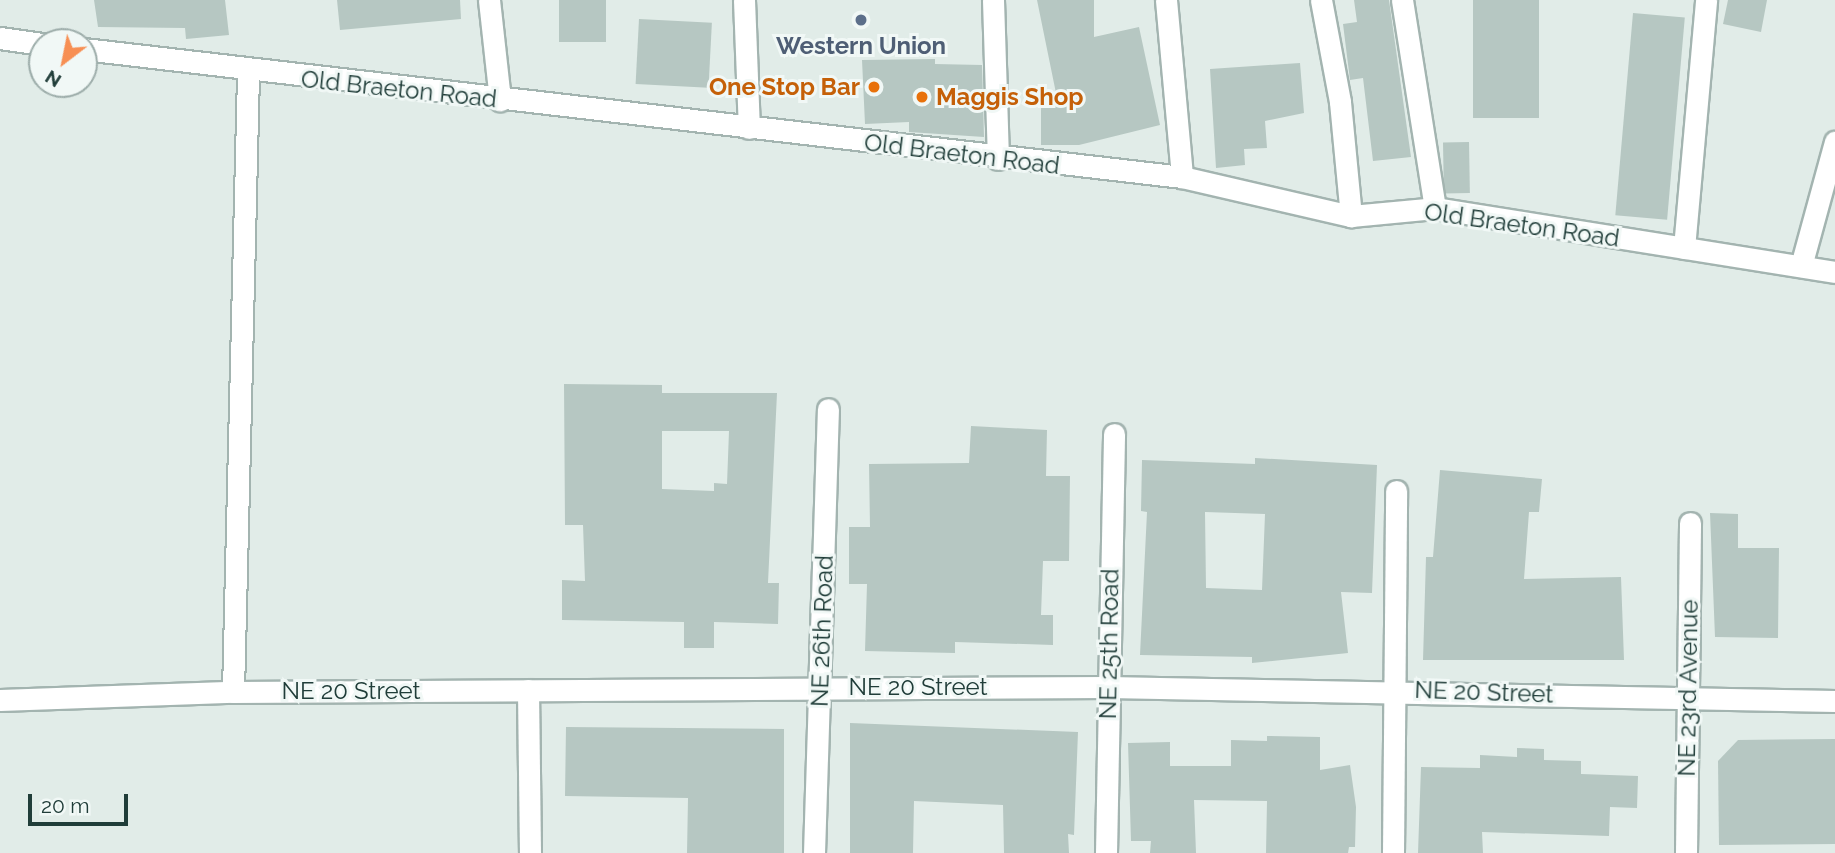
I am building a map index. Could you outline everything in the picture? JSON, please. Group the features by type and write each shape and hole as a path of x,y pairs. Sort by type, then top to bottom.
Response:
{"street":[{"path":"489,0 500,100"},
{"path":"744,0 749,128"},
{"path":"993,0 998,159"},
{"path":"1166,0 1182,177"},
{"path":"1321,0 1340,102 1351,216"},
{"path":"1402,0 1435,208"},
{"path":"1684,248 1706,0"},
{"path":"0,38 28,42"},
{"name":"Old Braeton Road","path":"98,51 248,72 749,128 998,159 1182,177 1351,216 1435,208 1835,272"},
{"path":"233,692 248,72"},
{"path":"1801,266 1835,142"},
{"name":"NE 26th Road","path":"814,853 828,409"},
{"name":"NE 25th Road","path":"1106,853 1114,434"},
{"path":"1393,853 1397,689 1396,491"},
{"name":"NE 23rd Avenue","path":"1686,853 1689,523"},
{"name":"NE 20 Street","path":"0,699 233,692 1108,687 1397,689 1689,700 1835,701"},
{"path":"528,690 530,853"}],"building":[{"path":"94,0 225,0 229,35 186,39 185,28 98,27"},
{"path":"337,0 460,0 461,19 340,30"},
{"path":"559,0 606,0 606,42 559,42"},
{"path":"1037,0 1094,0 1094,37 1139,27 1160,125 1079,145 1041,145 1041,103 1058,103"},
{"path":"1354,0 1389,0 1411,157 1373,161 1363,78 1350,80 1343,24 1357,22"},
{"path":"1473,0 1539,0 1539,118 1473,118"},
{"path":"1728,0 1767,0 1761,32 1723,24"},
{"path":"1633,13 1685,18 1667,220 1615,215"},
{"path":"639,19 712,23 708,88 636,84"},
{"path":"935,59 935,64 982,65 984,137 909,132 909,122 865,124 862,60"},
{"path":"1300,63 1304,113 1265,121 1267,148 1244,149 1245,165 1216,168 1210,69"},
{"path":"1443,142 1469,142 1470,193 1444,193"},
{"path":"564,384 662,385 662,393 777,393 768,583 779,583 778,624 714,622 714,648 684,648 684,622 562,620 562,580 585,581 583,525 565,525","holes":["662,431 729,431 727,484 714,483 714,491 662,489"]},
{"path":"971,426 1047,430 1046,476 1070,476 1069,561 1043,561 1041,615 1053,615 1053,645 955,642 955,653 865,651 867,584 849,584 849,527 870,527 869,464 969,463"},
{"path":"1255,458 1377,465 1372,593 1341,592 1348,653 1252,663 1252,657 1140,655 1147,512 1141,511 1142,460 1255,464","holes":["1205,512 1265,514 1262,590 1206,588"]},
{"path":"1440,470 1542,479 1539,512 1529,512 1524,579 1621,577 1624,660 1423,660 1426,557 1433,557"},
{"path":"1710,513 1738,514 1738,548 1779,548 1778,638 1715,637"},
{"path":"850,723 1078,732 1074,835 1068,834 1069,853 1004,853 1003,805 914,801 913,853 850,853"},
{"path":"566,727 784,729 784,853 687,853 688,798 565,796"},
{"path":"1267,736 1320,737 1320,770 1350,765 1356,807 1355,847 1349,847 1348,853 1266,853 1267,801 1194,800 1196,853 1150,853 1151,841 1131,841 1128,743 1170,742 1170,766 1231,766 1231,740 1267,741"},
{"path":"1835,739 1835,844 1719,845 1718,761 1738,740"},
{"path":"1517,748 1544,749 1544,760 1581,761 1581,774 1638,776 1637,808 1610,807 1609,836 1482,832 1483,853 1418,853 1421,767 1480,768 1480,755 1517,757"}],"place":[{"name":"Western Union","path":"861,20"},
{"name":"One Stop Bar","path":"874,87"},
{"name":"Maggis Shop","path":"922,97"}]}
